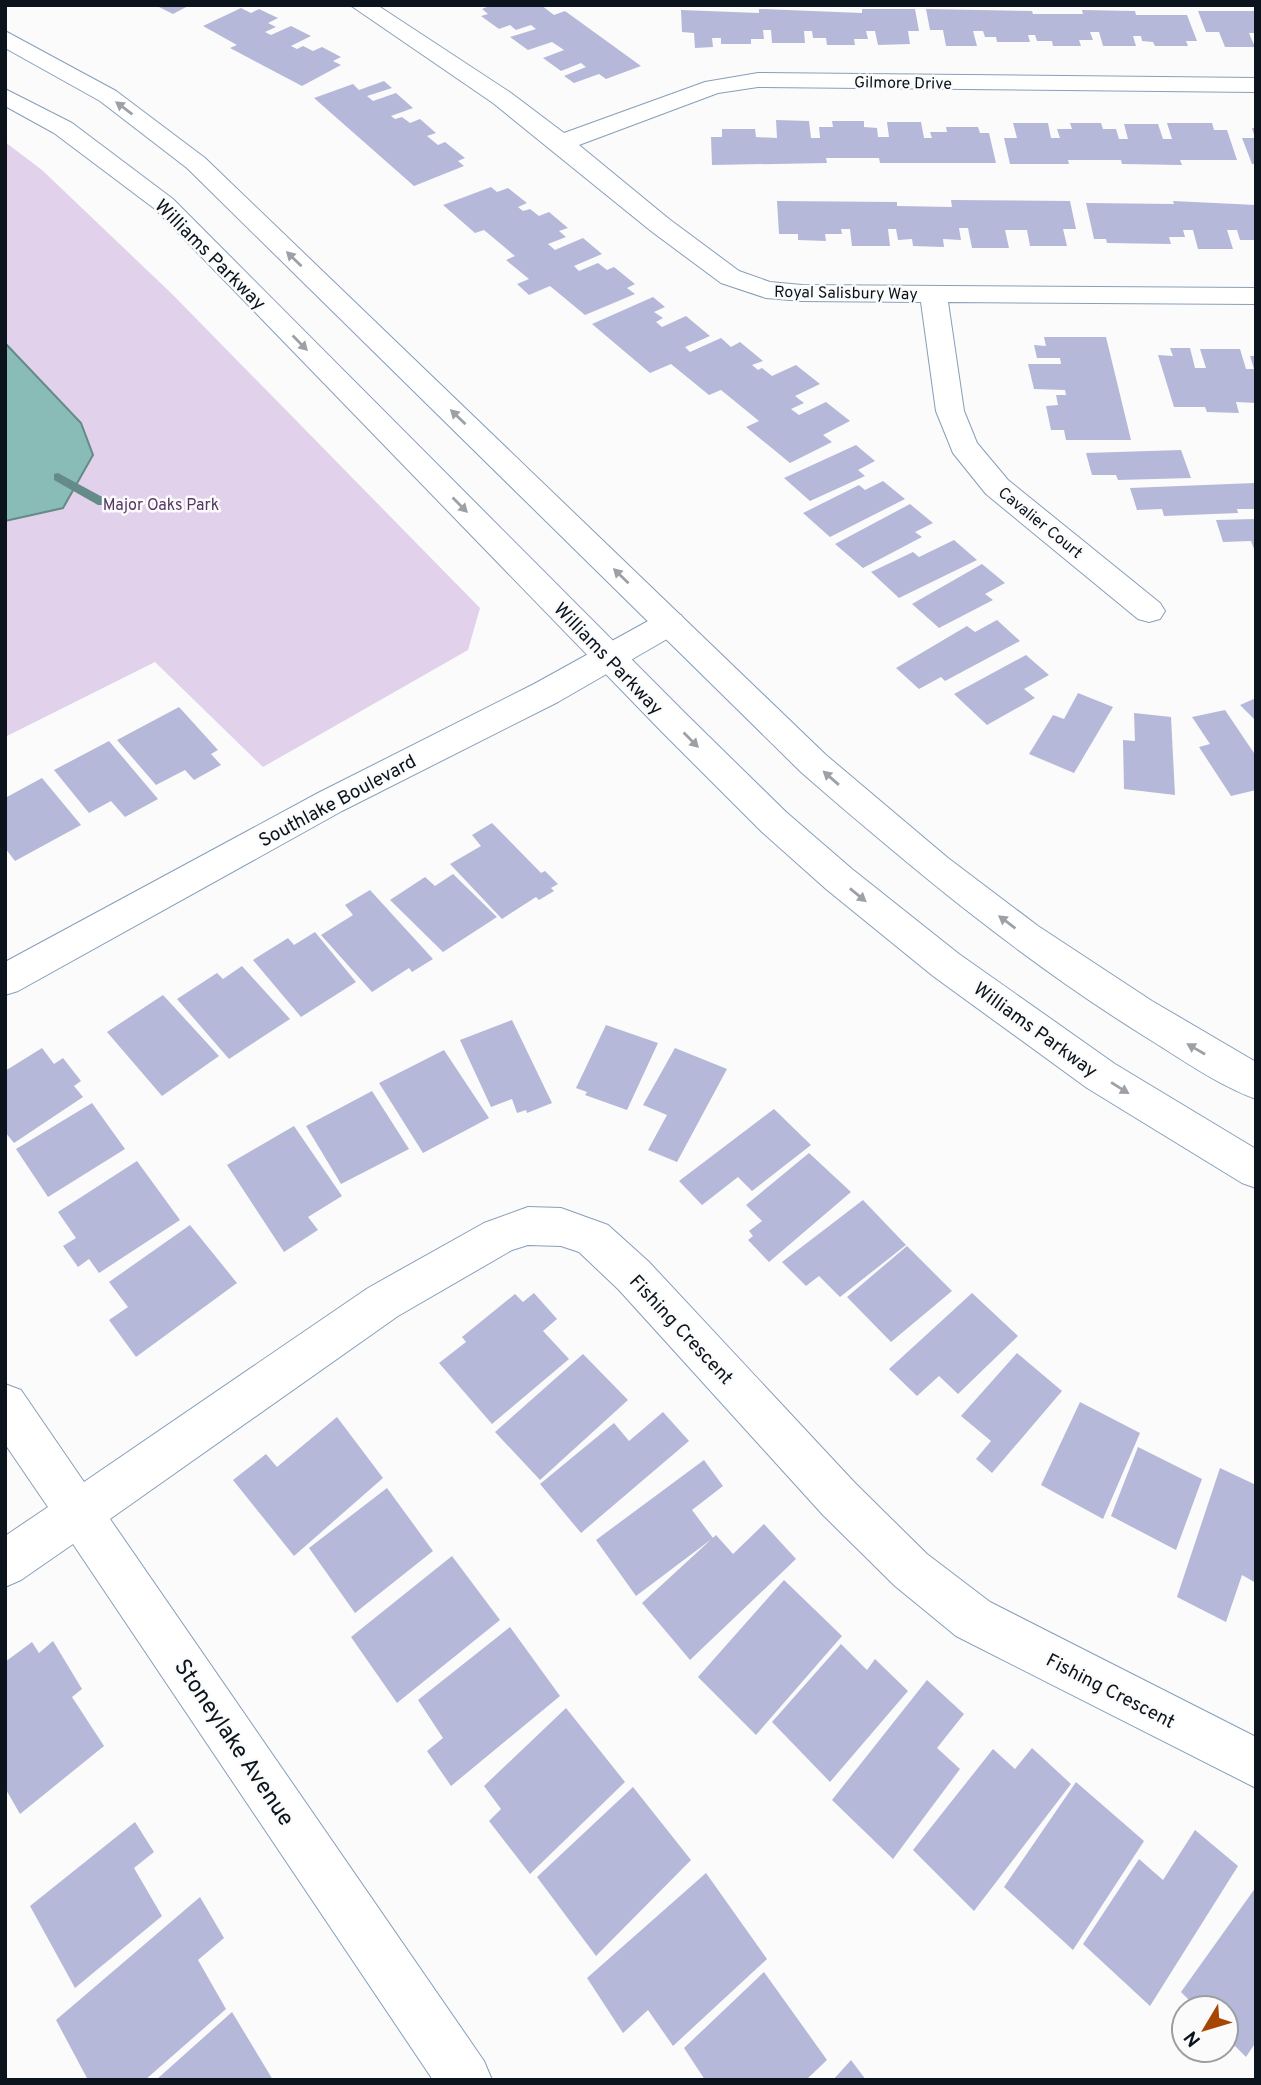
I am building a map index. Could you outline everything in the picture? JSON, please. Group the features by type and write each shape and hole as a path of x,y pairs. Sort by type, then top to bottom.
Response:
{"street":[{"name":"Royal Salisbury Way","path":"361,5 427,47 562,142 660,225 730,277 766,290 1256,296"},
{"path":"5,38 108,96 196,163 814,764 954,883 1032,942 1145,1016 1256,1082"},
{"name":"Gilmore Drive","path":"562,142 713,87 758,80 1256,85"},
{"name":"Williams Parkway","path":"5,96 63,128 164,205 774,822 839,879 946,965 1101,1076 1256,1170"},
{"name":"Cavalier Court","path":"933,293 950,411 963,446 997,487 1149,611"},
{"name":"Southlake Boulevard","path":"5,980 330,802 546,693 670,623"},
{"name":"Fishing Crescent","path":"5,1563 383,1302 499,1236 528,1226 561,1227 593,1238 634,1276 839,1499 911,1570 973,1619 1256,1763"},
{"name":"Stoneylake Avenue","path":"5,1405 465,2080"}],"green space":[{"name":"Major Oaks Park","path":"5,142 42,170 172,294 480,608 468,650 263,767 155,662 5,737"}],"water":[{"path":"5,343 81,423 93,455 63,508 5,521"}],"building":[{"path":"155,5 190,5 173,14"},
{"path":"492,5 541,5 554,15 565,11 641,66 606,79 599,74 574,83 564,76 586,67 581,63 561,71 543,58 564,50 552,42 528,50 510,37 536,29 531,25 516,30 510,25 499,29 481,16 488,14 482,9"},
{"path":"241,8 251,13 259,9 278,18 268,23 276,27 265,32 271,35 291,26 311,36 291,46 297,49 303,46 313,51 322,47 341,57 333,61 341,65 302,86 230,48 237,45 203,26"},
{"path":"759,9 862,13 862,9 915,9 919,31 908,31 910,44 878,45 875,31 866,31 868,39 854,39 855,45 827,45 826,38 813,38 812,31 804,31 805,43 772,43 771,30 763,30 764,39 751,39 751,44 721,44 721,38 712,38 713,47 695,48 694,33 682,32 681,10 759,13"},
{"path":"926,9 1032,11 1033,14 1083,14 1082,10 1135,11 1136,15 1187,15 1197,41 1186,41 1188,46 1155,46 1153,42 1142,41 1141,36 1133,36 1136,46 1103,46 1099,32 1090,32 1093,40 1079,40 1081,46 1053,46 1052,41 1037,41 1035,35 1028,35 1030,42 997,42 996,37 985,37 983,31 973,31 977,46 946,46 943,30 930,30"},
{"path":"1198,11 1256,11 1256,33 1249,33 1255,47 1225,47 1219,32 1206,32"},
{"path":"384,81 392,88 367,96 373,101 396,93 413,108 391,116 395,119 402,117 410,123 420,119 436,133 427,136 438,145 445,142 465,158 458,161 464,166 414,186 314,98 353,84 359,90"},
{"path":"776,120 809,121 811,138 820,138 819,127 833,127 832,121 864,121 864,127 877,128 878,137 889,137 887,122 921,122 924,138 932,138 930,132 947,132 946,127 978,127 980,133 989,133 996,163 880,163 879,158 826,158 827,163 712,165 711,137 722,137 722,129 755,129 756,137 777,138"},
{"path":"1013,123 1048,123 1051,138 1060,138 1057,129 1072,129 1070,123 1101,123 1103,129 1116,129 1119,139 1128,139 1124,124 1158,124 1163,139 1172,139 1167,123 1212,123 1214,130 1227,130 1237,160 1180,160 1182,165 1122,164 1121,160 1068,160 1069,164 1010,164 1004,138 1017,138"},
{"path":"1252,128 1256,128 1256,164 1252,164 1242,138 1255,138"},
{"path":"491,187 497,192 508,188 527,203 518,207 523,211 530,209 539,216 549,212 568,228 559,231 566,237 548,244 555,250 583,238 602,254 574,266 579,271 598,263 607,270 614,267 635,284 627,288 635,294 585,315 550,286 529,295 517,284 529,279 506,260 515,256 484,230 475,233 443,205"},
{"path":"951,200 1070,201 1076,229 1063,229 1067,246 1030,246 1027,230 1005,230 1009,248 972,248 968,228 959,228 961,240 943,239 944,247 913,246 912,239 898,240 896,229 888,229 890,246 852,246 850,229 841,229 842,234 825,234 826,241 798,240 798,234 779,234 777,201 897,202 897,206 952,207"},
{"path":"1173,201 1256,205 1256,240 1240,240 1237,230 1227,230 1233,249 1198,249 1193,230 1183,230 1185,237 1169,237 1171,244 1107,243 1106,239 1094,239 1086,203 1174,204"},
{"path":"653,297 665,307 654,312 663,318 656,322 662,327 686,316 710,336 685,347 690,352 721,338 731,347 740,342 763,361 752,365 758,370 762,368 772,376 796,365 820,384 795,396 804,403 791,409 799,415 826,402 850,421 823,435 832,442 790,463 746,427 759,421 721,390 709,395 671,364 650,373 592,324"},
{"path":"1044,337 1106,337 1131,440 1066,440 1064,430 1051,430 1046,406 1058,405 1056,395 1066,395 1065,390 1034,389 1028,364 1061,364 1060,358 1037,358 1034,345 1046,346"},
{"path":"1170,348 1190,348 1195,368 1206,368 1200,349 1240,349 1246,369 1254,369 1250,356 1256,356 1256,403 1236,402 1239,413 1207,412 1205,407 1174,407 1158,355 1173,356"},
{"path":"856,445 875,461 858,470 865,476 810,501 784,478"},
{"path":"1181,450 1191,478 1118,480 1116,475 1092,475 1086,453"},
{"path":"883,481 905,499 830,537 803,513 859,485 865,490"},
{"path":"1254,483 1256,509 1237,509 1238,513 1164,516 1162,509 1137,510 1130,488"},
{"path":"910,504 933,523 915,532 922,537 863,568 835,544"},
{"path":"1256,519 1256,549 1251,541 1223,542 1216,520"},
{"path":"954,540 977,560 899,598 871,572 913,552 919,557"},
{"path":"982,564 1005,583 985,594 993,600 939,628 912,604"},
{"path":"997,620 1020,641 945,681 941,677 919,689 896,668 967,626 975,632"},
{"path":"1026,655 1049,675 1024,689 1035,698 987,725 954,694"},
{"path":"1078,693 1113,707 1074,773 1029,754 1053,715 1064,719"},
{"path":"1256,698 1256,721 1240,705"},
{"path":"179,707 218,750 211,754 221,765 194,780 185,770 156,785 117,740"},
{"path":"1225,710 1256,756 1256,790 1231,796 1199,747 1210,744 1192,717"},
{"path":"1134,713 1171,717 1175,795 1124,789 1123,740 1135,741"},
{"path":"109,741 158,799 125,817 111,801 89,813 54,770"},
{"path":"42,778 81,825 15,861 5,848 5,798"},
{"path":"492,823 541,873 545,871 558,884 551,888 554,891 539,900 536,897 502,919 450,864 481,846 472,835"},
{"path":"453,874 497,917 443,952 390,900 425,877 435,886"},
{"path":"370,890 433,959 412,972 409,968 372,992 321,935 353,915 345,905"},
{"path":"315,932 356,982 301,1017 253,960 288,938 294,945"},
{"path":"242,966 290,1019 229,1059 177,999 217,973 223,979"},
{"path":"163,995 219,1056 162,1096 107,1032"},
{"path":"512,1020 552,1103 527,1113 526,1110 517,1113 512,1099 491,1107 460,1040"},
{"path":"606,1025 658,1043 627,1110 585,1095 587,1092 576,1088"},
{"path":"42,1048 54,1064 63,1058 81,1081 74,1086 83,1097 14,1143 5,1132 5,1071"},
{"path":"675,1048 727,1069 677,1162 648,1150 667,1115 643,1105"},
{"path":"444,1050 489,1118 423,1153 379,1083"},
{"path":"372,1091 409,1149 341,1184 306,1126"},
{"path":"92,1103 125,1149 48,1197 16,1149"},
{"path":"774,1109 811,1145 752,1191 738,1177 702,1205 679,1181"},
{"path":"294,1126 342,1196 308,1217 318,1230 284,1252 227,1165"},
{"path":"809,1153 851,1192 769,1262 748,1240 753,1236 749,1231 762,1221 746,1205"},
{"path":"137,1161 180,1220 99,1273 89,1259 78,1267 63,1246 76,1238 58,1212"},
{"path":"863,1200 906,1245 840,1297 819,1276 806,1286 782,1262"},
{"path":"190,1225 237,1283 136,1357 109,1320 128,1307 109,1282"},
{"path":"907,1246 952,1291 891,1342 847,1297"},
{"path":"534,1293 557,1319 543,1331 569,1359 492,1424 439,1363 466,1342 462,1337 515,1294 523,1302"},
{"path":"972,1293 1018,1336 958,1394 939,1376 917,1396 889,1369"},
{"path":"1017,1353 1062,1391 992,1473 976,1459 991,1441 961,1416"},
{"path":"583,1354 628,1400 540,1480 495,1432"},
{"path":"1080,1402 1140,1433 1103,1519 1041,1485"},
{"path":"663,1412 689,1441 581,1533 540,1484 614,1423 629,1441"},
{"path":"337,1417 383,1478 294,1556 233,1480 266,1454 277,1467"},
{"path":"1138,1447 1202,1479 1176,1550 1111,1516"},
{"path":"704,1460 723,1486 692,1510 713,1538 636,1596 596,1540"},
{"path":"1220,1468 1256,1485 1256,1583 1242,1575 1226,1622 1177,1597"},
{"path":"387,1488 433,1551 355,1613 309,1548"},
{"path":"764,1524 796,1559 690,1660 642,1603 716,1535 733,1554"},
{"path":"452,1556 500,1620 397,1703 351,1637"},
{"path":"784,1580 842,1636 756,1735 698,1677"},
{"path":"510,1627 560,1696 451,1786 427,1751 443,1738 418,1700"},
{"path":"53,1641 82,1689 72,1697 104,1746 20,1814 5,1788 5,1662 32,1642 39,1653"},
{"path":"841,1644 867,1670 875,1659 908,1691 830,1782 772,1722"},
{"path":"927,1680 964,1714 937,1748 960,1769 893,1859 832,1800"},
{"path":"566,1708 625,1782 530,1874 489,1821 501,1809 484,1786"},
{"path":"1032,1748 1071,1784 974,1911 913,1850 993,1749 1015,1769"},
{"path":"1076,1782 1144,1841 1073,1950 1004,1887"},
{"path":"633,1787 691,1860 596,1956 537,1877"},
{"path":"135,1822 154,1852 134,1868 162,1916 75,1988 30,1906"},
{"path":"1195,1830 1238,1866 1150,2006 1083,1944 1139,1859 1163,1880"},
{"path":"706,1873 767,1959 673,2046 648,2010 623,2033 587,1978"},
{"path":"1256,1887 1256,2042 1246,2057 1240,2051 1240,1994 1181,1992"},
{"path":"200,1897 224,1938 198,1960 226,2009 145,2080 88,2080 56,2020"},
{"path":"764,1972 827,2060 806,2080 705,2080 684,2048"},
{"path":"232,2012 273,2080 156,2080"},
{"path":"851,2060 866,2080 833,2080"}],"waterway":[{"path":"58,477 102,502"}]}
